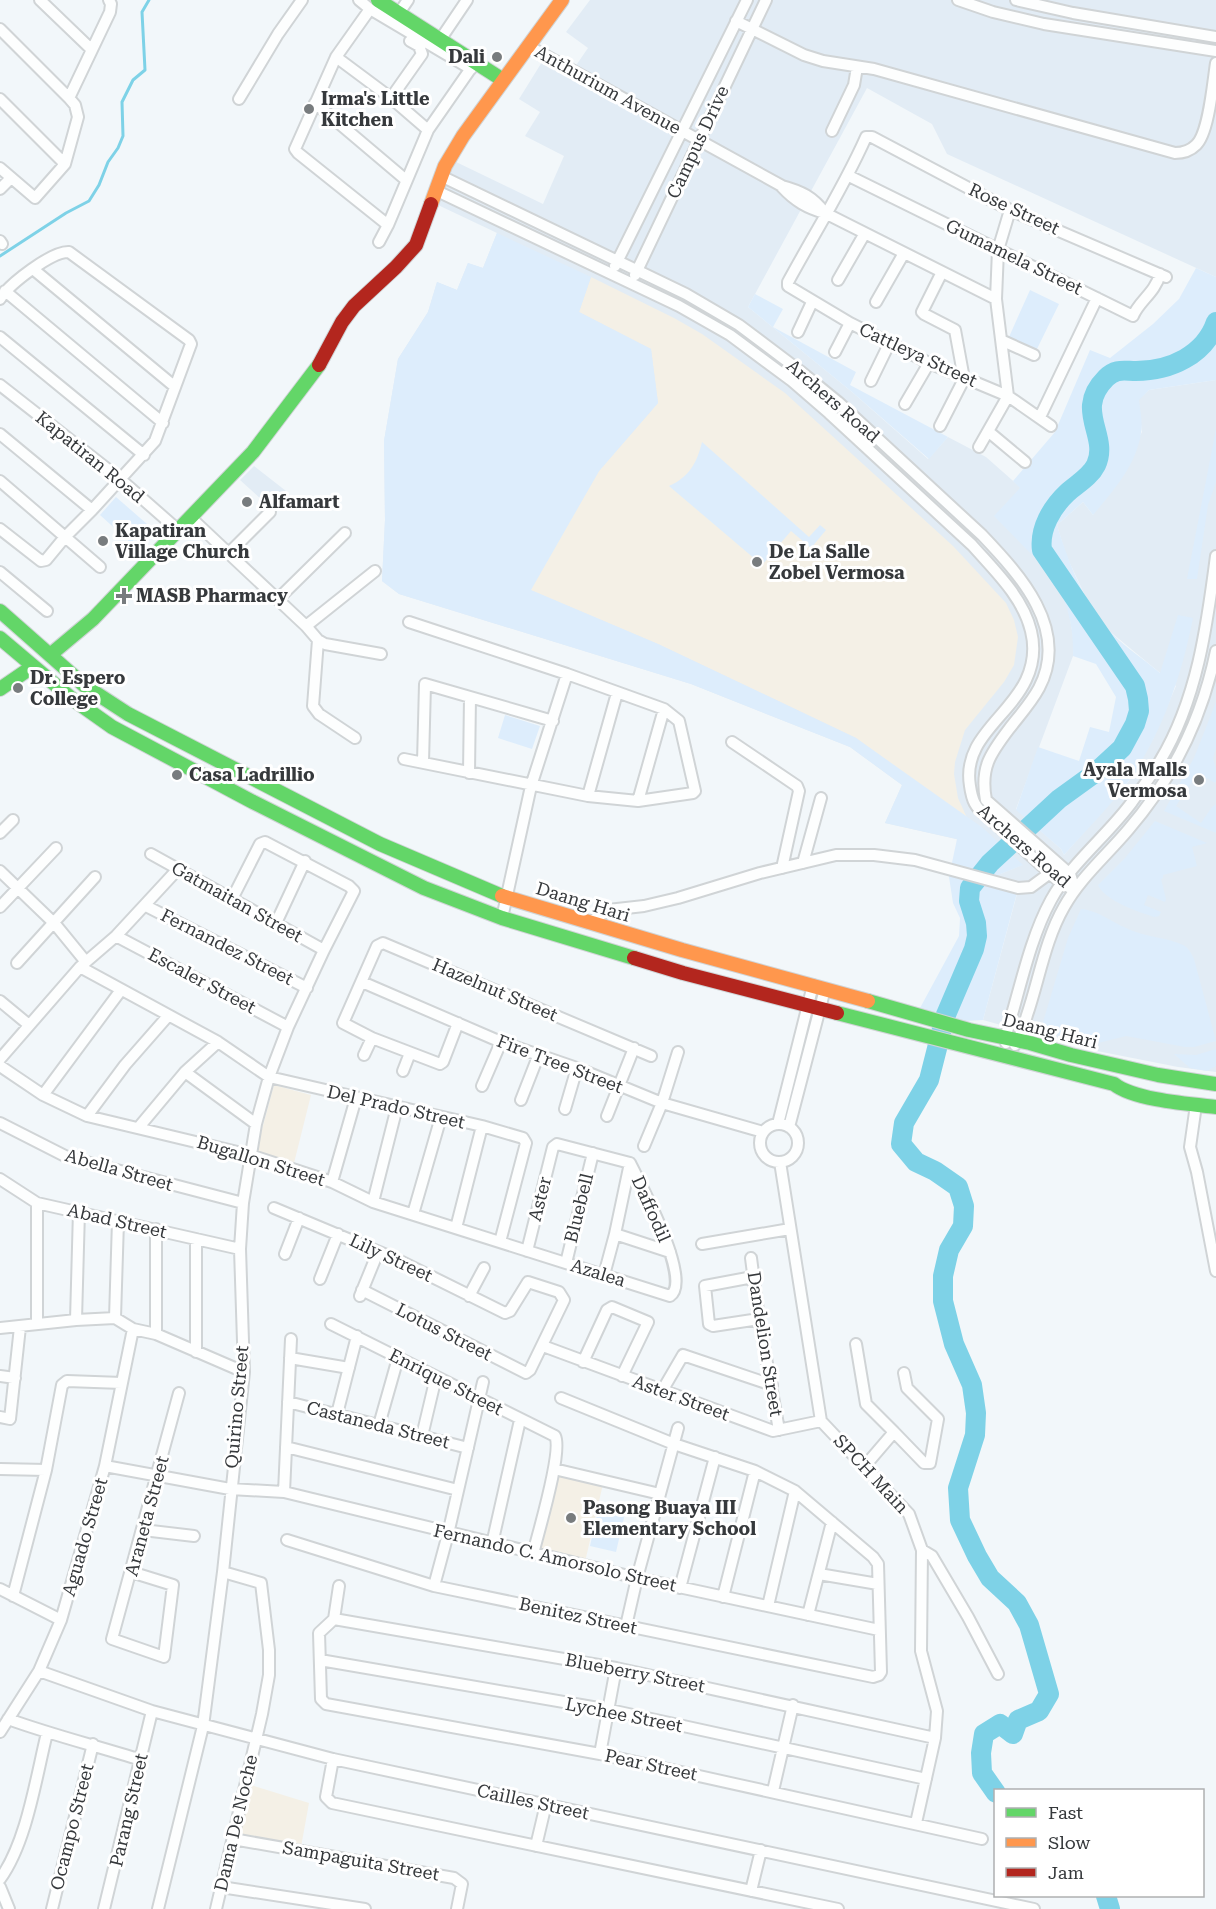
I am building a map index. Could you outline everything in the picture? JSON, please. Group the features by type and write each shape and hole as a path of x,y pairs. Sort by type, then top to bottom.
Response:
{"main road":[{"path":"50,655 93,619 253,452 318,367 342,322 354,306 416,245 445,166 463,136 562,0"},
{"path":"371,7 399,13 474,65 503,80"},
{"name":"Daang Hari","path":"0,611 85,686 128,714 380,844 506,898 969,1030 1148,1073 1216,1084"},
{"name":"Daang Hari","path":"0,638 92,714 158,753 424,888 502,918 683,973 1008,1055 1114,1084 1123,1091 1216,1107"},
{"path":"0,689 32,666"}],"street":[{"path":"40,0 91,49"},
{"path":"239,99 278,34 302,0"},
{"path":"359,0 474,65 428,130 379,242"},
{"path":"399,13 408,0"},
{"path":"440,40 467,0"},
{"name":"Campus Drive","path":"611,274 747,0"},
{"name":"Campus Drive","path":"631,284 766,0"},
{"path":"958,0 993,12 1044,24 1216,51"},
{"path":"1016,0 1073,13 1216,37"},
{"path":"69,98 110,12 110,2"},
{"path":"371,7 419,46 422,54 391,98"},
{"path":"371,7 336,57 295,146 298,153 388,225"},
{"path":"736,21 804,56 874,69 1175,153 1191,149 1203,135 1216,63"},
{"path":"0,29 69,98 75,105 78,117 65,164 35,198 0,168"},
{"name":"Anthurium Avenue","path":"528,46 782,186 794,200 825,213 996,299"},
{"path":"336,57 391,98 428,130"},
{"path":"832,131 854,84 857,67"},
{"path":"0,99 65,164"},
{"path":"315,103 406,180"},
{"name":"Rose Street","path":"849,176 866,137 872,137 1010,210 1163,275"},
{"name":"Archers Road","path":"441,176 686,294 739,325 838,402 982,535 1019,577 1032,596 1047,632 1048,653 1040,686 990,755 984,771 983,785 986,800 1070,874 1075,890"},
{"path":"825,213 849,176"},
{"name":"Gumamela Street","path":"849,176 1133,316 1163,275"},
{"path":"0,189 11,178"},
{"name":"Archers Road","path":"437,191 679,306 730,335 792,381 829,413 972,545 1007,585 1023,611 1032,633 1032,667 1026,682 986,733 969,763 971,794 976,809 987,816 1062,884 1075,890"},
{"path":"979,447 1008,396 996,299 998,250 1010,210"},
{"name":"Cattleya Street","path":"825,213 788,282 789,288 850,323 929,363 1008,396 1051,426"},
{"path":"838,280 865,233"},
{"path":"0,529 43,562 155,441 163,423 174,386 190,347 189,340 74,253 64,251 33,268 2,295 163,423"},
{"path":"876,302 904,253"},
{"path":"33,268 174,386"},
{"path":"940,426 964,379 955,330 922,312 942,272"},
{"path":"1040,417 1096,298"},
{"path":"798,332 812,302"},
{"path":"835,352 850,323"},
{"path":"0,337 144,455"},
{"path":"1003,341 1034,355"},
{"path":"871,381 890,342"},
{"path":"905,404 929,363"},
{"name":"Kapatiran Road","path":"0,385 120,480 178,530"},
{"path":"989,432 1025,462"},
{"path":"0,434 92,510"},
{"path":"0,481 100,567"},
{"path":"229,553 270,512"},
{"path":"190,517 278,599 318,640 325,644 381,654"},
{"path":"278,599 345,533"},
{"path":"1008,1055 1039,927 1052,897 1132,802 1160,760 1173,735 1188,698 1199,660 1216,556"},
{"path":"306,626 375,571"},
{"path":"0,572 47,610"},
{"path":"404,759 588,796 638,801 695,791 679,721 664,709 567,674 409,622"},
{"path":"318,640 313,706 319,714 355,738"},
{"path":"1012,1039 1052,932 1065,904 1130,828 1174,768 1200,712 1216,651"},
{"path":"502,918 531,786 567,674"},
{"path":"423,762 425,684 553,721"},
{"path":"588,796 617,693"},
{"path":"469,773 470,697"},
{"path":"638,801 664,709"},
{"path":"732,742 797,786 799,791 782,868"},
{"path":"803,863 821,798"},
{"path":"0,833 13,820"},
{"path":"232,899 262,843 267,843 305,861 276,923"},
{"path":"0,907 56,848"},
{"name":"Gatmaitan Street","path":"151,854 324,950"},
{"path":"589,923 608,910 644,906 678,898 836,855 874,855 915,860 1018,888 1028,888 1047,870"},
{"name":"Quirino Street","path":"158,1909 203,1725 223,1572 244,1372 240,1249 243,1203 250,1155 269,1077 288,1027 354,891 349,885 305,861"},
{"path":"0,1059 83,964 146,906 178,869"},
{"path":"0,871 55,924 83,964 121,990 218,1042 269,1077"},
{"path":"17,963 55,924 95,877"},
{"name":"Fernandez Street","path":"146,906 307,988"},
{"name":"Escaler Street","path":"116,936 288,1027"},
{"name":"Hazelnut Street","path":"362,982 377,946 383,943 651,1056"},
{"path":"362,982 343,1024 372,1038 442,1064 458,1023"},
{"name":"Fire Tree Street","path":"362,982 501,1042 577,1068 663,1103 763,1132"},
{"path":"783,1125 819,987"},
{"path":"43,1095 121,990"},
{"path":"0,1001 29,1025"},
{"path":"87,1116 125,1065 168,1016"},
{"path":"364,1055 372,1038"},
{"path":"139,1127 186,1072 218,1042"},
{"path":"482,1086 501,1042"},
{"path":"607,1116 634,1048"},
{"path":"644,1146 663,1103 678,1052"},
{"path":"403,1071 410,1053"},
{"path":"521,1100 539,1054"},
{"name":"Bugallon Street","path":"0,1066 43,1095 87,1116 250,1155 332,1182 373,1202 527,1251"},
{"path":"566,1108 577,1068"},
{"path":"186,1072 256,1124"},
{"name":"Del Prado Street","path":"269,1077 482,1126 523,1138 526,1143 500,1242"},
{"path":"332,1182 356,1098"},
{"path":"1196,1105 1190,1147 1216,1271"},
{"path":"373,1202 397,1107"},
{"path":"413,1214 441,1117"},
{"name":"Abella Street","path":"0,1124 67,1157 243,1203"},
{"path":"772,1125 783,1125 795,1132 798,1148 788,1160 774,1162 764,1155 759,1144 763,1132 772,1125"},
{"path":"456,1228 482,1126"},
{"name":"Daffodil","path":"553,1147 558,1144 630,1163 653,1206 670,1252 676,1287 670,1296"},
{"name":"Aster","path":"527,1251 553,1147"},
{"name":"Bluebell","path":"566,1263 593,1153"},
{"name":"SPCH Main","path":"780,1162 821,1421 909,1514 922,1550 921,1651 937,1711 935,1738 916,1823"},
{"path":"604,1275 630,1163"},
{"name":"Abad Street","path":"0,1179 37,1203 240,1249"},
{"path":"37,1203 37,1324"},
{"name":"Lily Street","path":"274,1208 378,1252 506,1313 510,1311 528,1282 562,1294 564,1300 543,1346"},
{"path":"76,1320 79,1211"},
{"path":"285,1254 299,1218"},
{"path":"115,1318 118,1221"},
{"path":"702,1244 790,1228"},
{"path":"156,1229 156,1334"},
{"path":"320,1280 338,1234"},
{"path":"615,1234 670,1252"},
{"path":"196,1239 196,1352"},
{"name":"Azalea","path":"527,1251 670,1296"},
{"name":"Lotus Street","path":"378,1252 361,1293 526,1373 531,1370 543,1346"},
{"name":"Dandelion Street","path":"751,1258 759,1319 779,1430"},
{"path":"469,1296 484,1268"},
{"path":"753,1277 705,1286 709,1324 713,1326 759,1319"},
{"path":"583,1362 607,1310 612,1307 648,1322 622,1376"},
{"path":"0,1328 115,1318 133,1329 156,1334 244,1372"},
{"name":"Enrique Street","path":"331,1324 552,1434 558,1443 554,1469"},
{"path":"0,1417 10,1419 20,1327"},
{"name":"Aguado Street","path":"0,1732 39,1671 61,1620 105,1466 133,1329"},
{"path":"337,1414 357,1336"},
{"path":"284,1492 291,1339"},
{"path":"856,1344 866,1404 924,1462 930,1463 938,1419 907,1388 904,1373"},
{"name":"Aster Street","path":"543,1346 773,1431 821,1421"},
{"path":"662,1391 681,1357 685,1355 772,1385"},
{"path":"290,1358 349,1368"},
{"path":"379,1425 398,1358"},
{"path":"0,1376 15,1378"},
{"path":"422,1436 436,1377"},
{"path":"13,1596 46,1470 64,1382 122,1383"},
{"path":"434,1586 483,1382"},
{"name":"Araneta Street","path":"131,1572 173,1585 164,1656 112,1639 131,1572 143,1530 158,1477 179,1393"},
{"path":"561,1398 674,1443 755,1471 795,1491 873,1557 878,1564 879,1630"},
{"name":"Castaneda Street","path":"288,1402 468,1448"},
{"path":"492,1544 520,1420"},
{"path":"626,1626 678,1428"},
{"path":"864,1467 894,1432"},
{"path":"286,1447 458,1490"},
{"path":"680,1588 715,1457"},
{"name":"Fernando C. Amorsolo Street","path":"105,1466 230,1489 284,1492 533,1554 879,1630"},
{"path":"0,1469 46,1470"},
{"path":"533,1554 554,1469 660,1494"},
{"path":"723,1597 755,1471"},
{"path":"768,1606 795,1491"},
{"path":"808,1615 832,1522"},
{"path":"143,1530 194,1536"},
{"name":"Benitez Street","path":"287,1540 434,1586 873,1677 881,1672 879,1630"},
{"path":"922,1550 932,1556 998,1674"},
{"name":"Dama De Noche","path":"216,1909 269,1675 263,1587 257,1581 223,1572"},
{"path":"819,1574 878,1584"},
{"path":"320,1660 319,1633 334,1619 339,1586"},
{"path":"0,1589 61,1620"},
{"name":"Blueberry Street","path":"334,1619 616,1668 935,1738"},
{"name":"Pear Street","path":"320,1660 321,1699 326,1704 600,1754 982,1839"},
{"name":"Lychee Street","path":"320,1660 610,1710 926,1779"},
{"path":"600,1754 616,1668"},
{"name":"Cailles Street","path":"39,1671 152,1711 333,1759 1034,1909"},
{"path":"773,1791 793,1705"},
{"name":"Parang Street","path":"104,1909 152,1711"},
{"path":"8,1719 47,1733 93,1744 141,1760"},
{"path":"0,1879 11,1864 27,1815 47,1733"},
{"name":"Ocampo Street","path":"52,1909 93,1744"},
{"path":"333,1759 327,1797 332,1803 838,1909"},
{"path":"536,1846 546,1804"},
{"name":"Sampaguita Street","path":"233,1839 454,1878 462,1884 457,1909"},
{"path":"751,1891 760,1850"},
{"path":"0,1887 9,1909"},
{"path":"221,1887 365,1909"}],"shaded area":[{"path":"590,0 1216,0 1216,277 947,154 932,124 867,88 748,307 852,392 928,459 948,437 986,457 1020,487 1047,570 1060,589 1069,611 1074,644 1073,656 1016,809 1061,849 1064,855 1129,781 1153,739 1176,686 1108,630 1088,602 1066,555 1057,525 1083,502 1093,515 1142,432 1138,400 1149,390 1216,380 1216,1072 1087,1049 983,1020 1017,894 991,884 993,877 1022,865 956,839 885,823 902,785 850,747 691,684 399,594 382,581 385,520 384,441 398,359 428,312 437,282 457,290 468,263 483,268 497,233 438,205 454,161 543,204 564,156 525,136 540,112 519,99 542,62 568,77 588,48 566,32"},
{"path":"497,233 591,277 579,312 651,349 658,403 599,471 531,590 658,644 856,738 983,828 1023,865 993,877 992,884 1000,889 1017,893 983,1020 965,1021 920,1008 959,936 960,918 953,903 949,877 957,839 885,823 902,785 850,747 691,684 399,594 382,581 385,520 384,441 398,359 428,312 437,282 457,290 468,263 483,268"},
{"path":"1196,268 1216,277 1216,380 1149,390 1139,400 1141,433 1134,456 1123,477 1093,515 1083,502 1057,525 1077,579 1098,616 1119,640 1160,673 1178,615 1193,618 1170,702 1142,761 1123,789 1064,855 1061,849 1016,810 1038,747 1079,761 1090,727 1109,732 1116,697 1096,664 1073,656 1068,610 1054,580 994,516 1020,488 1013,481 1055,432 1090,350 1110,358 1153,324 1179,299"},
{"name":"De La Salle Zobel Vermosa","path":"591,277 702,334 785,393 953,546 1006,603 1014,620 1018,637 1014,665 1004,682 965,730 955,762 954,774 958,798 968,820 856,738 658,644 530,590 599,471 658,403 651,349 579,312"},
{"path":"1030,290 1059,304 1036,351 1009,337"},
{"path":"755,294 783,309 773,327 856,372 850,385 948,437 929,459 748,307"},
{"path":"1216,429 1216,482 1208,505 1197,579 1187,579"},
{"path":"702,442 809,537 820,525 826,530 811,548 791,531 762,565 669,486 687,474 698,456"},
{"path":"254,466 286,491 271,508 240,480"},
{"path":"116,497 147,524 131,543 100,515"},
{"path":"1216,702 1216,748 1213,758 1216,781 1215,783 1207,778 1204,782 1195,777 1176,806 1201,823 1216,804 1216,833 1164,811 1194,758"},
{"path":"505,715 540,726 532,749 498,738"},
{"path":"1155,821 1207,843 1192,847 1197,866 1163,875 1161,879 1165,902 1148,895 1144,905 1161,912 1155,917 1115,901 1107,896 1098,885 1125,858"},
{"path":"1081,909 1094,912 1133,931 1171,941 1187,948 1194,959 1216,1041 1185,1047 1126,1036 1098,1043 1097,1046 1041,1029 1068,938"},
{"path":"1216,1049 1216,1066 1207,1071 1190,1068 1174,1054 1196,1055"},
{"path":"274,1085 311,1095 293,1167 255,1155"},
{"name":"Pasong Buaya III Elementary School","path":"558,1473 603,1484 585,1562 539,1551"},
{"path":"600,1502 626,1509 616,1552 590,1546"},
{"path":"251,1785 309,1803 301,1847 239,1836"}],"waterway":[{"path":"0,256 66,213 89,201 99,185 108,162 123,136 122,102 133,80 145,70 142,12 149,0"},
{"path":"994,1790 982,1773 981,1753 984,1734 1000,1724 1013,1734 1018,1720 1039,1711 1049,1694 1029,1625 1017,1603 990,1578 960,1520 958,1488 975,1435 976,1413 972,1385 954,1344 943,1301 943,1276 949,1250 963,1226 964,1206 958,1187 935,1171 916,1162 901,1144 904,1123 929,1080 945,1017 974,949 977,936 976,923 969,901 970,888 990,863 1059,799 1095,773 1122,748 1139,711 1135,686 1042,550 1045,526 1052,512 1061,499 1087,477 1096,465 1099,443 1092,412 1092,401 1106,378 1117,371 1161,368 1185,359 1204,344 1216,322"},
{"path":"1106,1897 1110,1909"}],"traffic: fast":[{"path":"378,0 503,80"},
{"path":"50,655 93,619 253,452 319,365"},
{"path":"0,611 85,686 128,714 380,844 502,896"},
{"path":"0,638 71,698 112,727 253,802 424,888 502,918 634,958"},
{"path":"0,689 32,667"},
{"path":"868,1001 969,1030 1030,1043 1071,1055 1158,1075 1216,1084"},
{"path":"837,1013 1114,1084 1148,1098 1216,1107"}],"traffic: slow":[{"path":"431,204 445,166 463,136 562,0"},
{"path":"502,896 682,950 868,1001"}],"traffic: jam":[{"path":"319,365 342,322 354,306 416,245 431,204"},
{"path":"634,958 837,1013"}],"place":[{"name":"Dali","path":"497,57"},
{"name":"Irma's Little Kitchen","path":"309,109"},
{"name":"Alfamart","path":"247,502"},
{"name":"Kapatiran Village Church","path":"103,541"},
{"name":"De La Salle Zobel Vermosa","path":"757,562"},
{"name":"MASB Pharmacy","path":"124,596"},
{"name":"Dr. Espero College","path":"18,688"},
{"name":"Casa Ladrillio","path":"177,775"},
{"name":"Ayala Malls Vermosa","path":"1199,780"},
{"name":"Pasong Buaya III Elementary School","path":"571,1518"}]}
